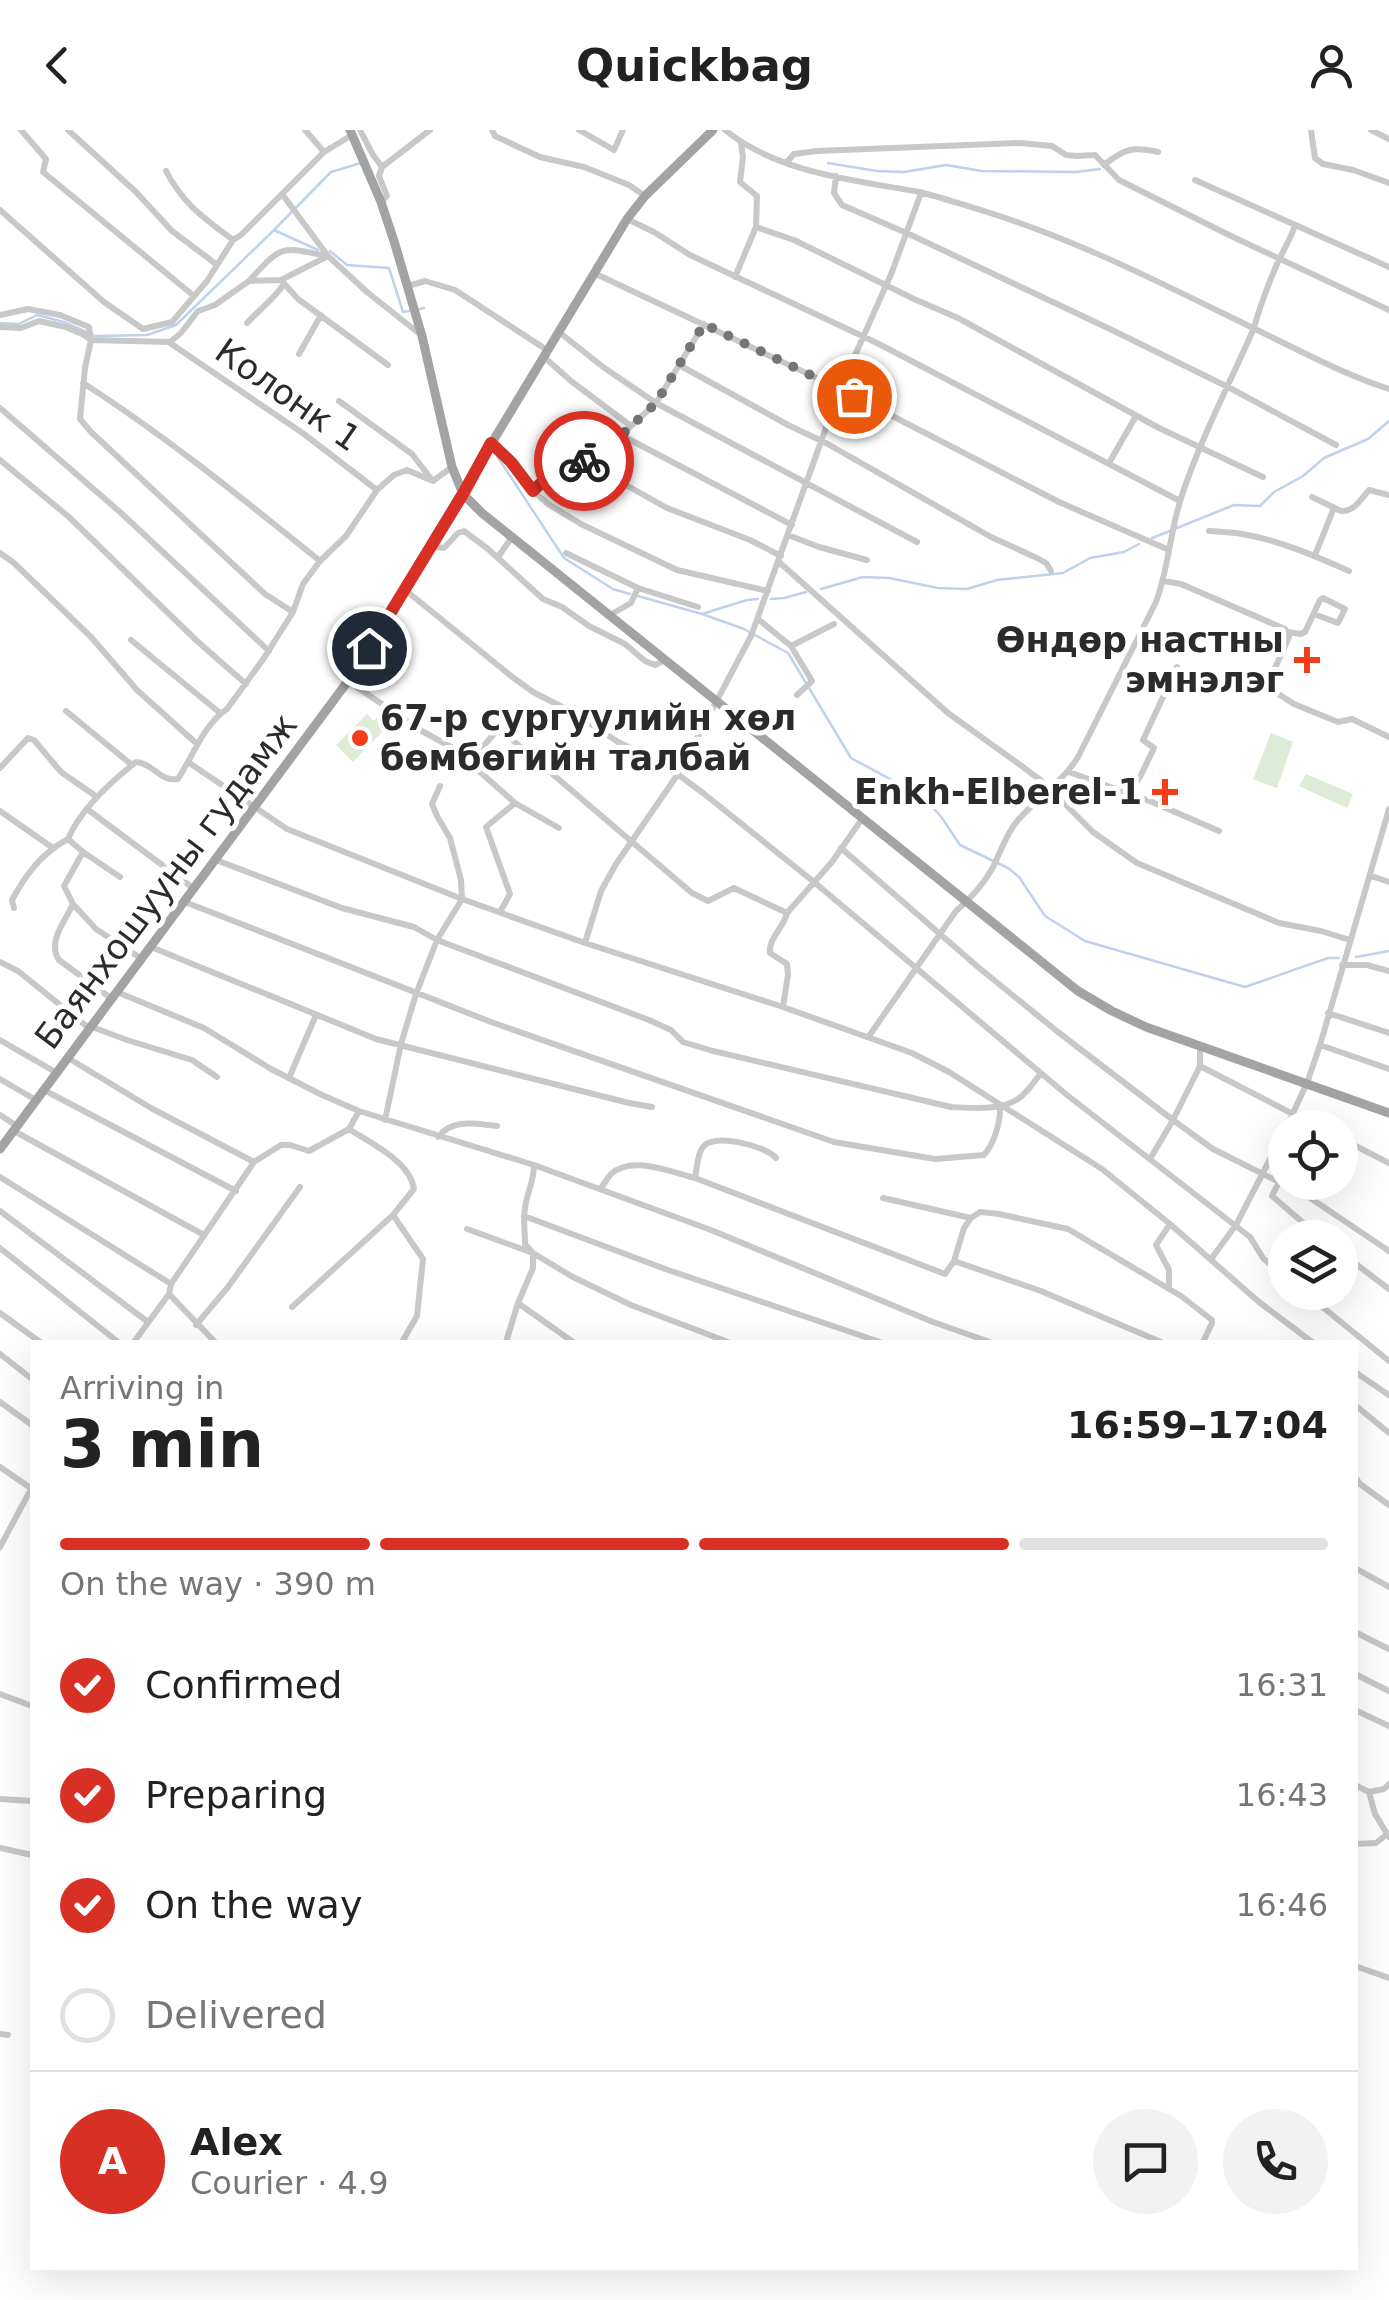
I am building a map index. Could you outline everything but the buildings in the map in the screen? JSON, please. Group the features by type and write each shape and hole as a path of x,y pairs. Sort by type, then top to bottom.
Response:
{"main road":[{"name":"Баянхошууны гудамж","path":"0,1149 348,681 627,220 645,196 713,130"},
{"path":"354,132 408,286 452,467 463,494 482,513 1089,998 1127,1018 1200,1046 1389,1113"}],"street":[{"path":"22,130 46,159 43,172 194,296"},
{"path":"68,130 172,231 216,264"},
{"path":"304,130 324,152"},
{"path":"381,202 386,196 380,176 382,167 430,130"},
{"path":"492,130 495,136 540,158 584,167 630,185 645,196"},
{"path":"579,130 614,150 623,130"},
{"path":"725,130 741,143 810,171 922,193 1078,244 1341,372 1389,389"},
{"path":"1311,130 1315,158 1323,164 1389,183"},
{"path":"1371,130 1388,136"},
{"path":"0,210 140,329 172,322 207,282 233,240 324,152 354,132 382,167"},
{"path":"735,277 756,227 756,196 740,182 741,143"},
{"path":"787,162 794,154 817,151 1020,144 1052,146 1078,156 1095,155 1119,180 1389,310"},
{"path":"1104,166 1123,150 1158,152"},
{"path":"166,171 191,208 233,240"},
{"path":"836,176 834,194 842,205 1228,387 1336,445"},
{"path":"1195,180 1389,267"},
{"path":"585,944 600,892 678,774 753,632 840,389 922,193"},
{"path":"282,194 328,256 422,336"},
{"path":"627,220 690,255 864,337 1180,501"},
{"path":"869,1036 956,911 991,870 1008,834 1069,772 1156,602 1180,501 1296,225"},
{"path":"756,227 794,240 958,318 1136,416 1263,477"},
{"path":"0,326 21,328 39,321 90,336 170,342 198,311 215,305 250,281 275,253 294,249 328,256"},
{"path":"247,323 272,301 283,282 328,256"},
{"path":"594,273 840,389 1058,502 1170,550"},
{"path":"250,281 283,282 298,299 388,365"},
{"path":"408,286 425,281 455,290 545,353 571,381 631,426"},
{"path":"0,315 28,309 60,315 89,327 80,419 265,594 293,612"},
{"path":"299,354 321,315"},
{"path":"590,464 656,403 704,324"},
{"path":"558,332 656,403 917,542"},
{"name":"Колонк 1","path":"170,342 304,434 377,490"},
{"path":"679,365 1037,558 1051,571"},
{"path":"83,383 208,470 320,561"},
{"path":"338,401 412,454 433,481"},
{"path":"0,408 120,512 269,651"},
{"path":"1109,464 1136,416"},
{"path":"622,435 792,525"},
{"path":"491,443 533,491 581,524 676,570 768,591"},
{"path":"533,491 571,454 667,508 750,540 780,559 948,713 1010,757 1093,832 1137,863 1279,923 1350,940"},
{"path":"0,460 69,518 246,684"},
{"path":"433,481 452,467"},
{"path":"14,908 12,900 26,877 53,848 68,840 97,797 132,765 146,762 165,778 178,779 220,712 227,709 269,651 293,612 304,584 320,561 346,536 377,490 394,475 407,470 433,481"},
{"path":"1312,497 1341,512 1351,510 1369,490 1389,495"},
{"path":"1315,556 1334,508"},
{"path":"431,546 444,548 464,531 544,600 625,644 644,661 654,664 665,660"},
{"path":"1210,531 1241,533 1349,571"},
{"path":"788,535 866,560"},
{"path":"498,557 512,537"},
{"path":"0,553 91,637 137,690 198,744"},
{"path":"566,553 636,594 698,607"},
{"path":"1164,581 1180,584 1288,632 1305,632 1314,614 1323,598 1345,609 1338,623 1314,614"},
{"path":"404,589 533,692 678,774 814,882 1041,1074 1236,1225 1256,1242 1268,1262"},
{"path":"608,615 624,608 636,594"},
{"path":"758,619 791,646 812,681 797,695"},
{"path":"791,646 834,624"},
{"path":"1288,632 1270,679 1272,690 1338,722 1352,720 1389,737"},
{"path":"132,640 220,712"},
{"path":"1130,793 1154,748 1143,740 1177,667"},
{"path":"348,681 420,730 473,759"},
{"path":"66,712 132,765"},
{"path":"559,828 515,804 471,764 496,730 510,737 692,893 708,900 734,888 787,913"},
{"path":"0,768 28,738 51,762 97,797"},
{"path":"188,762 287,829 585,944 912,1052 1102,1169 1309,1340"},
{"path":"1069,772 1219,830"},
{"path":"385,1120 416,994 438,940 462,899 450,838 432,804 440,786"},
{"path":"500,912 510,894 486,826 515,804"},
{"path":"88,809 194,888"},
{"path":"1295,1110 1320,1045 1386,832 1389,809"},
{"path":"0,811 53,848"},
{"path":"783,1007 786,964 769,948 787,913 862,819"},
{"path":"68,840 120,876"},
{"path":"841,848 1058,1032 1213,1148 1268,1177"},
{"path":"84,852 64,886 73,904 96,929 142,958"},
{"path":"216,860 342,908 414,927 438,940 649,1020 671,1030 683,1042 713,1051 951,1107 1002,1106 1024,1094 1041,1074"},
{"path":"1371,876 1389,882"},
{"path":"184,902 491,1022 834,1142 935,1159 984,1155 1002,1106"},
{"path":"73,904 53,952 58,960 115,995 204,1028 289,1078 359,1111 602,1188 984,1340"},
{"path":"151,947 376,1038 652,1106"},
{"path":"1344,960 1389,971"},
{"path":"1378,967 1389,960"},
{"path":"0,962 90,1028 192,1060 217,1076"},
{"path":"1328,1014 1389,1033"},
{"path":"289,1078 316,1015"},
{"path":"0,1040 57,1073"},
{"path":"1320,1045 1389,1069"},
{"path":"1150,1159 1200,1066 1200,1046"},
{"path":"68,1058 151,1108 254,1162"},
{"path":"1200,1066 1285,1110"},
{"path":"0,1079 36,1100"},
{"path":"44,1090 236,1191"},
{"path":"135,1340 254,1162 281,1145 309,1151 349,1129 359,1111"},
{"path":"0,1116 204,1236"},
{"path":"438,1136 460,1122 497,1126"},
{"path":"292,1307 393,1215 414,1188 412,1178 382,1149 349,1129"},
{"path":"694,1178 700,1152 708,1142 742,1142 772,1152 776,1158"},
{"path":"1358,1147 1389,1163"},
{"path":"534,1165 524,1216 525,1244 571,1276 632,1305 723,1340"},
{"path":"602,1188 612,1174 627,1166 657,1168 694,1178 945,1274 954,1261 964,1228 980,1212 1068,1229 1169,1289 1212,1320 1205,1340"},
{"path":"1211,1259 1236,1225 1268,1167"},
{"path":"0,1177 171,1284"},
{"path":"196,1325 300,1186"},
{"path":"884,1198 971,1218"},
{"path":"1277,1200 1301,1220"},
{"path":"1313,1200 1389,1251"},
{"path":"0,1211 148,1322"},
{"path":"393,1215 423,1260 417,1316 403,1340"},
{"path":"524,1216 874,1340"},
{"path":"1169,1289 1169,1270 1156,1245 1170,1224"},
{"path":"467,1229 534,1252"},
{"path":"0,1248 115,1340"},
{"path":"507,1340 534,1268 534,1252"},
{"path":"954,1261 1156,1340"},
{"path":"1358,1266 1389,1289"},
{"path":"169,1294 213,1340"},
{"path":"518,1302 571,1340"},
{"path":"1326,1310 1389,1361"},
{"path":"0,1313 37,1340"},
{"path":"0,1354 30,1377"},
{"path":"1358,1374 1389,1394"},
{"path":"0,1402 30,1424"},
{"path":"1358,1407 1389,1432"},
{"path":"0,1467 30,1488"},
{"path":"1358,1482 1389,1506"},
{"path":"0,1547 30,1493"},
{"path":"1358,1570 1389,1586"},
{"path":"1358,1634 1389,1649"},
{"path":"1358,1676 1389,1691"},
{"path":"0,1694 30,1705"},
{"path":"1358,1711 1389,1726"},
{"path":"1358,1786 1369,1792 1389,1784"},
{"path":"1358,1844 1376,1843 1388,1835 1375,1814 1369,1792"},
{"path":"0,1799 30,1801"},
{"path":"0,1848 30,1855"},
{"path":"1358,1967 1389,1978"}],"green space":[{"name":"67-р сургуулийн хөл бөмбөгийн талбай","path":"381,712 392,722 385,730 379,725 383,731 353,762 336,745 367,714 374,721"},
{"path":"1271,733 1293,742 1277,788 1253,779"},
{"path":"1306,774 1353,794 1347,808 1299,786"}],"waterway":[{"path":"0,323 19,324 37,315 95,336 147,335 176,325 331,172 361,163"},
{"path":"828,163 904,172 946,165 982,171 1100,169"},
{"path":"274,230 318,250"},
{"path":"330,251 347,265 389,268 403,312 409,311"},
{"path":"420,309 424,308"},
{"path":"1177,528 1234,505 1260,506 1324,458 1368,439 1389,421"},
{"path":"495,453 564,558 613,589 630,594"},
{"path":"1152,538 1170,531"},
{"path":"821,589 863,577 967,589 997,580 1063,573 1090,558 1124,552 1139,544"},
{"path":"771,599 806,592"},
{"path":"638,596 744,629 788,653 851,758 925,798 960,845 1008,868 1019,877 1045,916 1085,941 1245,987 1328,958 1339,958"},
{"path":"702,614 758,599"},
{"path":"1356,957 1389,951"}],"way so far":[{"path":"584,461 590,464 656,403 704,324 854,396"}],"place":[{"name":"Өндөр настны эмнэлэг","path":"1307,660"},
{"name":"67-р сургуулийн хөл бөмбөгийн талбай","path":"360,738"},
{"name":"Enkh-Elberel-1","path":"1165,792"}],"route":[{"path":"369,648 491,443 533,491 571,454 584,461"}]}
